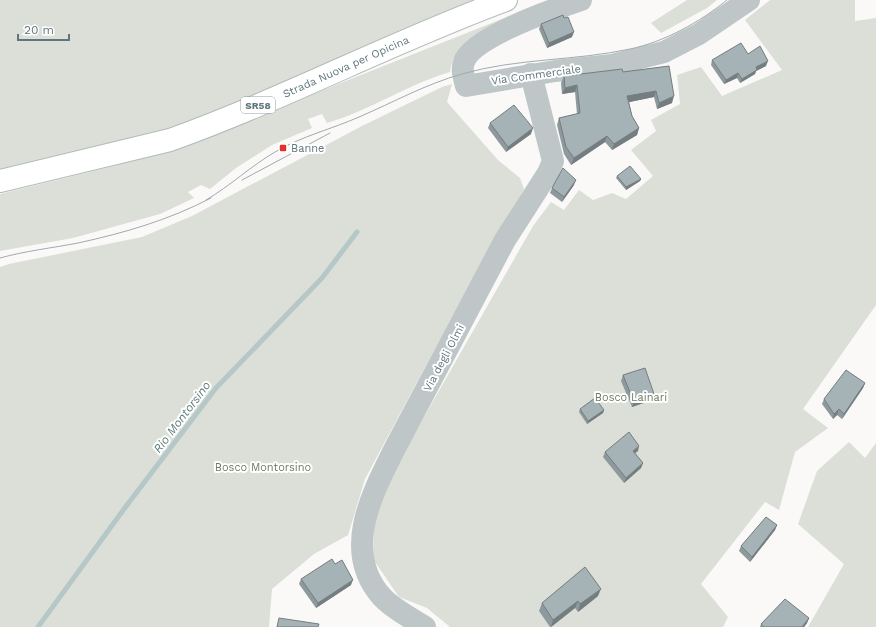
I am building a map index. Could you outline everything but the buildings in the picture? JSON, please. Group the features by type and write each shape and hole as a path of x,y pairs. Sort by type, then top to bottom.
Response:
{"main road":[{"name":"Strada Nuova per Opicina","path":"0,181 170,140 303,86 416,36 506,0"}],"street":[{"name":"Via Commerciale","path":"581,0 536,16 488,39 469,52 464,61 463,74 466,86 531,74 612,65 664,52 699,34 749,0"},
{"name":"Via degli Olmi","path":"425,627 382,597 370,579 363,560 361,536 378,483 395,448 502,246 548,173 553,161 531,74"}],"green space":[{"path":"0,0 474,0 242,102 153,134 0,171"},
{"path":"550,0 477,36 456,54 452,61 450,72 434,77 343,118 327,123 322,114 308,119 312,128 272,145 236,168 210,189 201,185 188,192 194,198 160,214 73,238 0,251 0,194 114,166 197,140"},
{"path":"687,0 717,0 707,8 661,33 651,23"},
{"name":"Bosco Lainari","path":"770,0 855,0 855,21 876,18 876,305 803,409 828,428 795,452 779,510 765,502 701,584 728,617 723,627 450,627 427,608 399,597 373,559 374,524 392,473 533,226 551,202 564,210 579,190 593,200 612,193 626,199 653,176 631,150 656,131 651,120 680,104 677,75 701,67 722,96 782,70 745,20"},
{"name":"Bosco Montorsino","path":"452,84 447,102 498,160 520,178 524,189 468,287 365,479 348,535 314,554 272,589 269,627 0,627 0,267 142,237 192,216 362,126 442,87"},
{"path":"849,442 865,458 876,443 876,627 808,627 844,564 798,524 817,471"}],"waterway":[{"name":"Rio Montorsino","path":"38,627 124,509 216,388 322,278 357,232"}],"tram line":[{"path":"206,200 285,146 359,117 449,78 504,65 588,56 643,46 681,30 705,16 727,0"},
{"path":"242,180 330,133"},
{"path":"0,258 112,235 163,219 211,198"}],"place":[{"name":"Banne","path":"283,148"}]}
